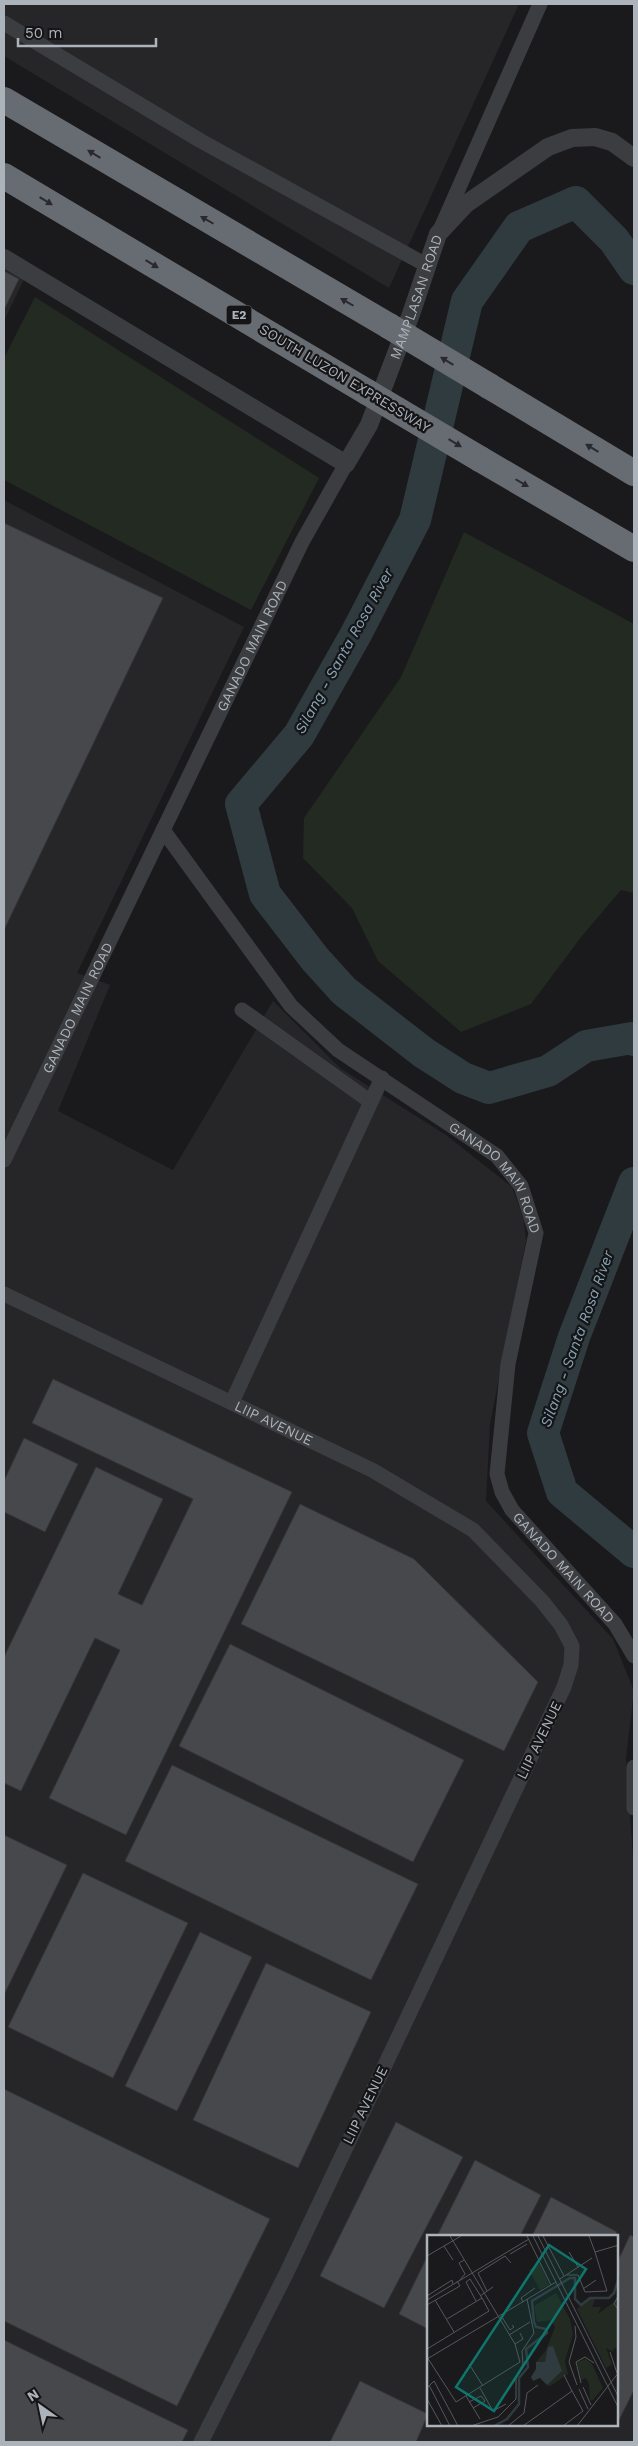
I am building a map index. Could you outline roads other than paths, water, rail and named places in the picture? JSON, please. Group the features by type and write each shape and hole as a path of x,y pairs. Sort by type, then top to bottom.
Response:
{"highway":[{"path":"4,100 389,326 634,473"},
{"name":"SOUTH LUZON EXPRESSWAY","path":"4,176 634,549"}],"street":[{"path":"438,234 540,4"},
{"path":"4,23 201,141 428,266"},
{"name":"MAMPLASAN ROAD","path":"346,464 369,425 438,234 466,204 548,147 572,138 595,138 612,142 634,158"},
{"path":"4,258 346,464"},
{"name":"GANADO MAIN ROAD","path":"4,1160 302,542 346,464"},
{"name":"GANADO MAIN ROAD","path":"163,830 291,1006 338,1050 497,1156 521,1186 536,1233 508,1364 497,1474 502,1492 512,1510 615,1624 634,1656"},
{"path":"242,1010 371,1102"},
{"path":"232,1402 382,1078"},
{"name":"LIIP AVENUE","path":"4,1294 372,1470 473,1530 542,1601 562,1625 572,1646 571,1665 564,1687 286,2274 202,2442"},
{"path":"634,1766 634,1808"}],"waterway":[{"name":"Silang - Santa Rosa River","path":"634,269 614,240 576,202 519,227 467,301 415,520 356,634 299,735 241,804 265,894 315,959 344,991 424,1053 463,1078 489,1088 548,1071 586,1046 632,1038 634,1040"},
{"name":"Silang - Santa Rosa River","path":"634,1183 574,1337 543,1433 562,1492 634,1552"}]}
